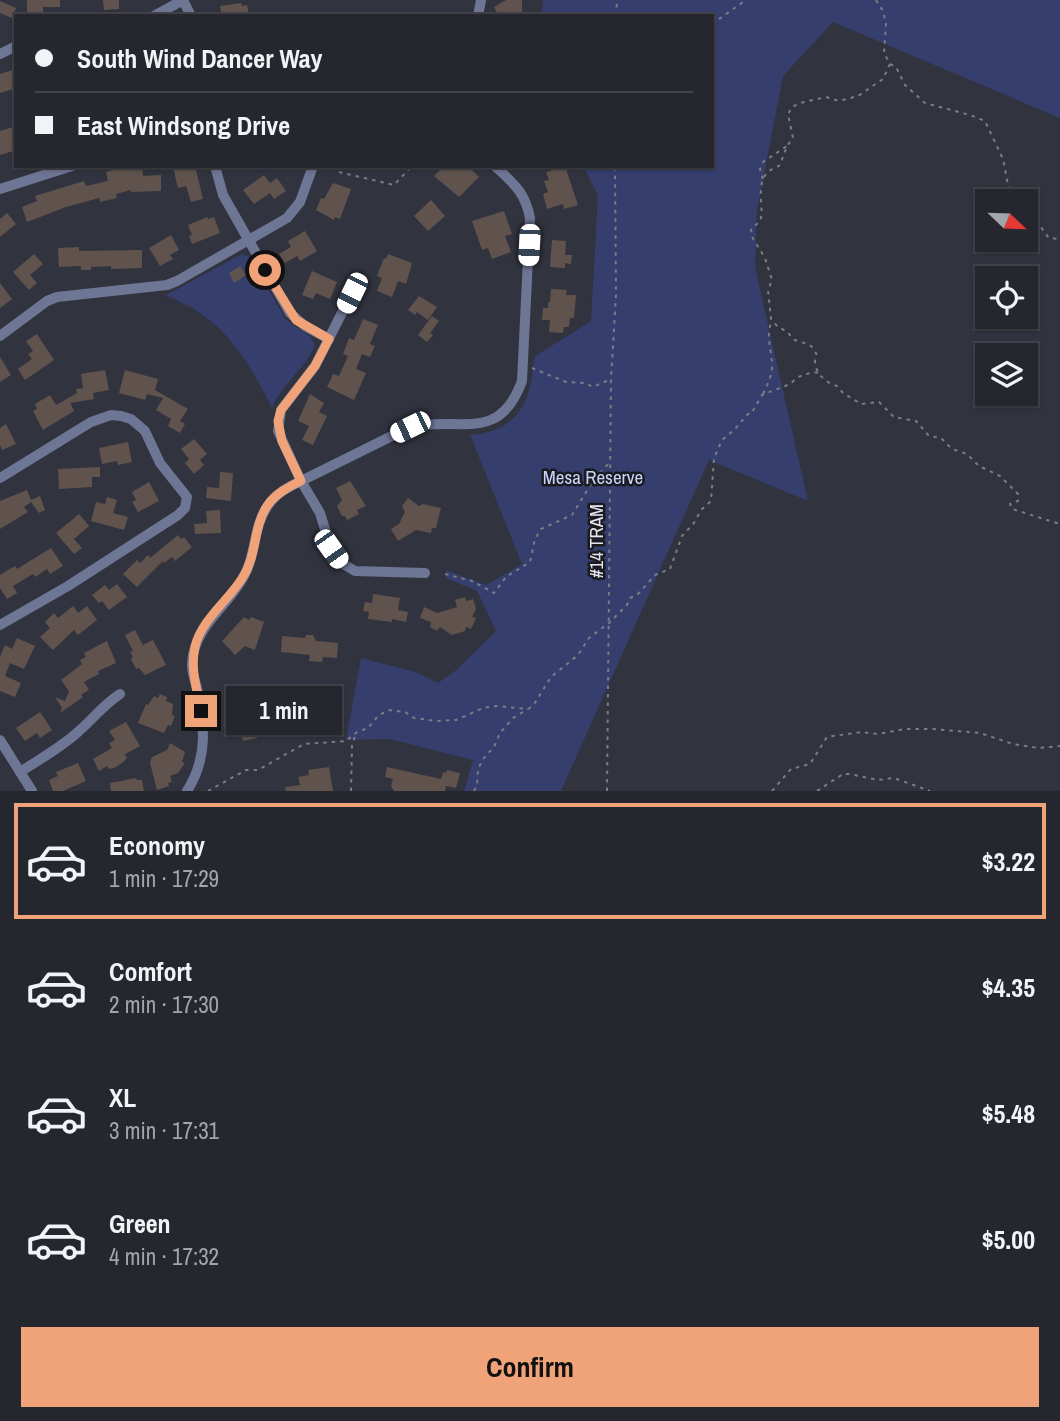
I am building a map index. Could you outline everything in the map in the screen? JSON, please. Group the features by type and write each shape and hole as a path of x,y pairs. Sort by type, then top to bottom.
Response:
{"street":[{"path":"158,14 183,0"},
{"path":"0,189 66,168"},
{"path":"215,168 219,185 290,313 305,326 329,339"},
{"path":"0,336 47,301 57,297 167,285 249,241 278,224 294,210 300,202 312,168"},
{"path":"187,791 201,759 205,734 192,665 196,643 205,626 244,575 253,556 260,519 267,506 282,491 410,427 421,424 488,422 510,407 522,381 530,218 527,202 520,190 497,168"},
{"path":"355,279 352,293 315,366 281,410 278,421 282,441 320,513 331,549 340,562 355,570 425,573"},
{"path":"0,478 91,422 111,415 121,416 131,419 145,431 160,463 187,497 187,503 178,514 68,586 0,625"},
{"path":"20,772 67,742 100,708 120,694"},
{"path":"0,740 32,791"}],"path":[{"path":"714,23 746,0"},
{"path":"876,0 886,24 884,53 890,64 896,68 905,85 925,103 980,117 985,121 1003,159 1010,189"},
{"path":"474,791 478,769 494,747 499,733 513,718 540,698 551,677 578,655 589,638 609,623 627,605 630,598 637,595 655,575 670,569 682,536 711,500 714,458 722,440 751,414 771,378 772,367 767,339 772,320 768,290 772,280 765,258 751,233 753,226 762,216 760,193 763,180 768,171 780,165 794,135 789,114 792,107 826,97 839,101 859,96 883,79 890,64"},
{"path":"763,180 763,162 787,146"},
{"path":"334,168 339,172 394,185 410,168"},
{"name":"#14 TRAM","path":"607,791 611,379 616,295 615,168"},
{"path":"1038,223 1049,238 1060,239"},
{"path":"772,320 778,327 788,331 798,343 808,344 813,349 819,373 827,383 838,386 846,396 861,404 878,402 894,417 916,421 929,436 944,439 952,449 967,454 979,466 1000,476 1018,494 1018,501 1010,504 1012,509 1060,524"},
{"path":"531,368 566,382 590,384 593,387 611,379"},
{"path":"762,395 790,384 798,377 813,372 819,373"},
{"path":"445,575 472,581 494,593 506,578 530,562 535,539 541,529 572,515 594,479 610,461"},
{"path":"208,791 246,770 258,770 304,744 346,741 357,732 368,728 378,716 388,710 405,712 414,718 437,721 456,720 483,708 496,706 528,709"},
{"path":"772,791 791,769 810,764 827,737 861,732 878,734 905,729 933,729 980,733 1013,744 1038,748 1060,746"},
{"path":"351,791 352,744 357,732"},
{"path":"817,791 843,774 849,774 878,780 894,778 930,791"}],"green space":[{"name":"Mesa Reserve","path":"543,0 1060,0 1060,118 833,22 783,76 757,210 755,267 808,501 709,460 561,791 464,791 473,760 390,739 346,740 361,658 416,672 438,683 455,671 496,631 477,591 446,578 446,570 486,585 522,564 470,435 487,432 511,420 519,411 530,388 534,357 591,321 598,195 584,168 714,168 714,14 541,14"},
{"path":"242,254 250,257 286,320 311,337 315,346 272,408 250,368 223,332 200,313 166,295"}],"building":[{"path":"27,0 60,0 60,7 43,7 43,12 27,12"},
{"path":"103,0 119,0 119,9 104,10"},
{"path":"506,0 522,0 522,14 498,14 494,7"},
{"path":"0,1 16,8 12,18 0,13"},
{"path":"241,3 242,6 247,5 249,14 222,14 220,6"},
{"path":"14,70 14,89 0,93 0,74"},
{"path":"14,127 14,151 0,155 0,131"},
{"path":"121,168 142,168 143,176 161,175 161,191 131,190 116,194 117,198 100,202 99,198 27,222 22,207 37,201 35,196 84,181 86,186 108,181 106,172"},
{"path":"173,168 195,168 203,199 191,202 186,186 178,188"},
{"path":"442,168 470,168 479,177 459,197 434,176"},
{"path":"566,168 578,205 564,209 563,204 547,209 543,194 548,192 544,181 549,180 546,172"},
{"path":"264,175 270,183 277,178 286,191 274,199 270,193 254,204 243,190"},
{"path":"333,183 351,189 340,219 335,217 334,220 316,210 321,198 324,199"},
{"path":"431,200 445,216 428,231 414,216"},
{"path":"504,211 512,234 505,236 511,252 492,259 488,248 482,250 472,221"},
{"path":"7,213 16,224 0,237 0,219"},
{"path":"214,217 220,233 192,244 188,225"},
{"path":"305,231 317,251 300,261 297,256 285,263 279,254 291,247 288,241"},
{"path":"171,235 179,250 170,255 173,259 160,266 149,248"},
{"path":"552,240 566,241 565,255 572,255 571,264 565,263 565,268 550,267"},
{"path":"79,247 79,251 142,250 142,268 111,269 111,266 81,270 81,266 59,267 58,248"},
{"path":"34,254 43,264 30,275 37,283 29,290 13,272"},
{"path":"388,254 412,263 406,284 398,281 392,297 377,291 382,278 377,276"},
{"path":"240,266 246,275 234,283 229,273"},
{"path":"312,271 337,282 330,299 316,293 313,299 302,295"},
{"path":"0,283 12,299 0,308"},
{"path":"551,289 567,290 566,295 576,295 574,318 570,318 569,327 564,327 563,333 549,332 550,320 542,320 543,308 548,308 550,302"},
{"path":"419,296 437,307 428,320 417,312 415,315 408,310"},
{"path":"432,316 439,321 427,342 418,335"},
{"path":"363,319 378,325 370,344 375,346 370,357 362,354 356,369 366,373 354,400 327,387 333,374 339,376 348,356 343,354 349,338 354,340"},
{"path":"37,334 54,360 25,380 18,369 32,359 28,354 33,351 26,341"},
{"path":"0,357 11,375 0,382"},
{"path":"105,370 109,390 93,393 94,399 70,403 74,411 43,430 33,411 37,409 35,404 50,395 56,405 77,393 76,389 83,388 81,374"},
{"path":"125,370 158,379 155,390 188,409 180,421 185,424 180,433 168,426 171,419 156,410 163,398 147,394 145,400 119,393"},
{"path":"310,394 324,403 319,412 327,416 313,445 302,440 309,426 298,421"},
{"path":"6,424 16,444 2,450 0,428"},
{"path":"194,439 207,454 200,460 204,465 194,474 185,463 189,459 181,449"},
{"path":"128,442 132,462 102,464 99,448"},
{"path":"100,467 100,477 92,477 92,487 59,489 58,469"},
{"path":"220,472 233,473 231,501 206,498 207,487 219,488"},
{"path":"350,481 366,506 357,510 359,514 347,520 337,506 342,500 336,488"},
{"path":"149,482 159,501 138,512 132,502 136,500 132,492"},
{"path":"27,490 31,500 40,496 45,510 39,513 31,502 24,507 28,512 0,529 0,501"},
{"path":"107,497 117,500 113,513 128,517 124,530 91,521 96,502 105,504"},
{"path":"408,498 419,506 423,504 441,508 436,528 432,528 431,533 416,530 398,541 391,529 399,524 405,512 402,506"},
{"path":"220,510 221,533 195,534 194,524 207,523 206,511"},
{"path":"79,514 89,526 74,539 82,548 74,554 56,533"},
{"path":"178,535 181,539 184,537 192,547 175,561 172,557 164,563 163,561 137,587 123,574 137,560 140,563 148,555 150,558"},
{"path":"51,548 63,566 50,574 47,569 35,577 33,574 13,586 17,593 7,599 0,588 0,575 15,566 17,569"},
{"path":"117,584 127,597 109,610 102,601 99,603 92,595 105,585 109,590"},
{"path":"373,594 400,598 398,610 408,612 406,622 368,619 369,612 363,611 365,602 372,603"},
{"path":"465,597 466,601 473,599 476,609 472,617 476,618 471,629 466,627 465,631 452,635 440,627 437,631 430,627 431,622 420,618 424,607 437,613 457,607 455,600"},
{"path":"73,606 78,613 87,606 97,620 78,635 74,630 53,650 40,637 50,628 45,622 54,613 58,618"},
{"path":"244,617 264,622 255,650 245,646 235,655 222,641"},
{"path":"135,630 143,645 153,640 166,665 145,675 139,668 136,669 131,659 133,657 130,652 133,651 125,635"},
{"path":"306,635 313,635 316,641 338,643 337,658 323,657 322,662 309,661 310,655 281,652 282,636 305,638"},
{"path":"17,638 35,646 24,669 10,663 5,676 21,683 15,697 0,691 0,657 5,645 12,649"},
{"path":"107,641 116,663 98,671 99,674 84,682 89,690 60,713 62,708 55,697 65,701 69,691 61,680 82,664 80,660 86,657 84,653"},
{"path":"160,694 173,704 172,715 175,716 164,733 138,723 146,704"},
{"path":"240,696 256,698 255,707 262,707 261,725 253,725 257,738 243,741 237,723 226,721 227,700 240,701"},
{"path":"315,699 344,708 332,734 295,723 299,707 307,709"},
{"path":"40,712 52,730 40,738 37,733 25,741 16,728"},
{"path":"126,722 140,746 125,754 127,758 114,768 109,769 107,766 99,771 93,759 112,748 109,743 115,740 109,731"},
{"path":"170,743 185,752 182,762 185,763 178,773 170,776 172,782 168,783 169,786 157,790 150,763 152,757 167,750"},
{"path":"78,763 86,781 63,791 53,791 49,780 58,776 56,772"},
{"path":"329,767 333,791 286,791 285,787 300,785 298,777 309,775 308,770"},
{"path":"387,767 441,779 443,772 446,773 447,770 460,773 456,788 446,786 445,791 394,791 391,786 393,779 385,777"},
{"path":"136,778 142,780 144,791 111,791 110,783"}],"route":[{"path":"201,711 192,665 196,643 205,626 244,575 253,556 260,519 267,506 282,491 301,481 278,431 278,421 281,410 315,366 329,339 296,320 265,270"}]}
